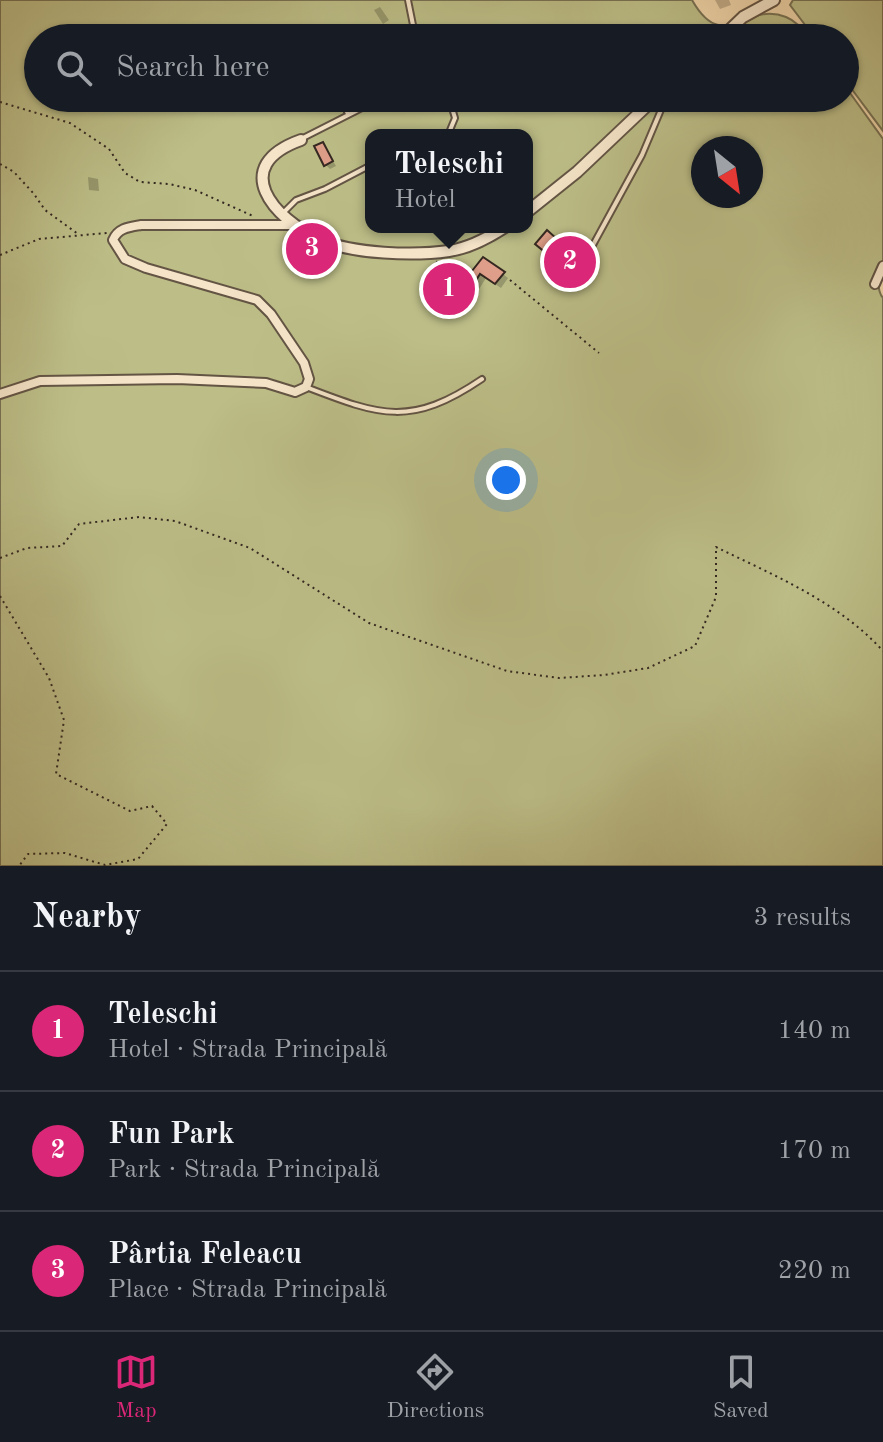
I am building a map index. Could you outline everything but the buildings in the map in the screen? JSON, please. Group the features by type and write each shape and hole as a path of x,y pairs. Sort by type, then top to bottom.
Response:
{"street":[{"path":"736,24 774,0"},
{"path":"533,207 577,172 640,112"},
{"path":"301,140 285,145 270,156 263,176 269,202 282,215 320,240 356,249 430,252 450,251 477,243 494,233"},
{"path":"0,394 40,381 226,379 266,383 295,392 306,387 309,379 304,363 271,314 257,300 146,268 125,259 113,240 116,233 141,225 296,225"},
{"path":"875,284 883,266"}],"lane":[{"path":"408,0 413,24"},
{"path":"301,140 352,112"},
{"path":"575,278 642,155 660,112"},
{"path":"282,215 296,200 365,168"},
{"path":"306,387 381,413 416,412 455,397 482,379"}],"path":[{"path":"0,102 24,109"},
{"path":"33,112 70,123 109,149 125,173 140,182 195,190 255,218"},
{"path":"0,164 14,172 45,210 79,234"},
{"path":"0,255 39,239 116,233"},
{"path":"510,280 599,353"},
{"path":"0,558 27,548 62,546 79,524 139,517 175,521 250,548 369,623 507,671 559,678 648,668 695,646 716,597 716,547 804,590 871,638 883,651"},
{"path":"0,596 49,678 64,720 56,774 130,811 152,806 167,824 138,859 105,865 65,853 28,854 19,866"}],"green space":[{"path":"0,0 692,0 714,24 24,24 24,112 859,112 859,106 883,139 883,262 879,285 883,298 883,866 0,866"},
{"path":"793,0 883,0 883,131 859,99 859,24 804,24 790,5"},
{"path":"759,15 786,17 797,24 732,24"}],"place":[{"name":"Pârtia Feleacu","path":"312,249"},
{"name":"Fun Park","path":"570,262"},
{"name":"Teleschi","path":"449,289"}]}
